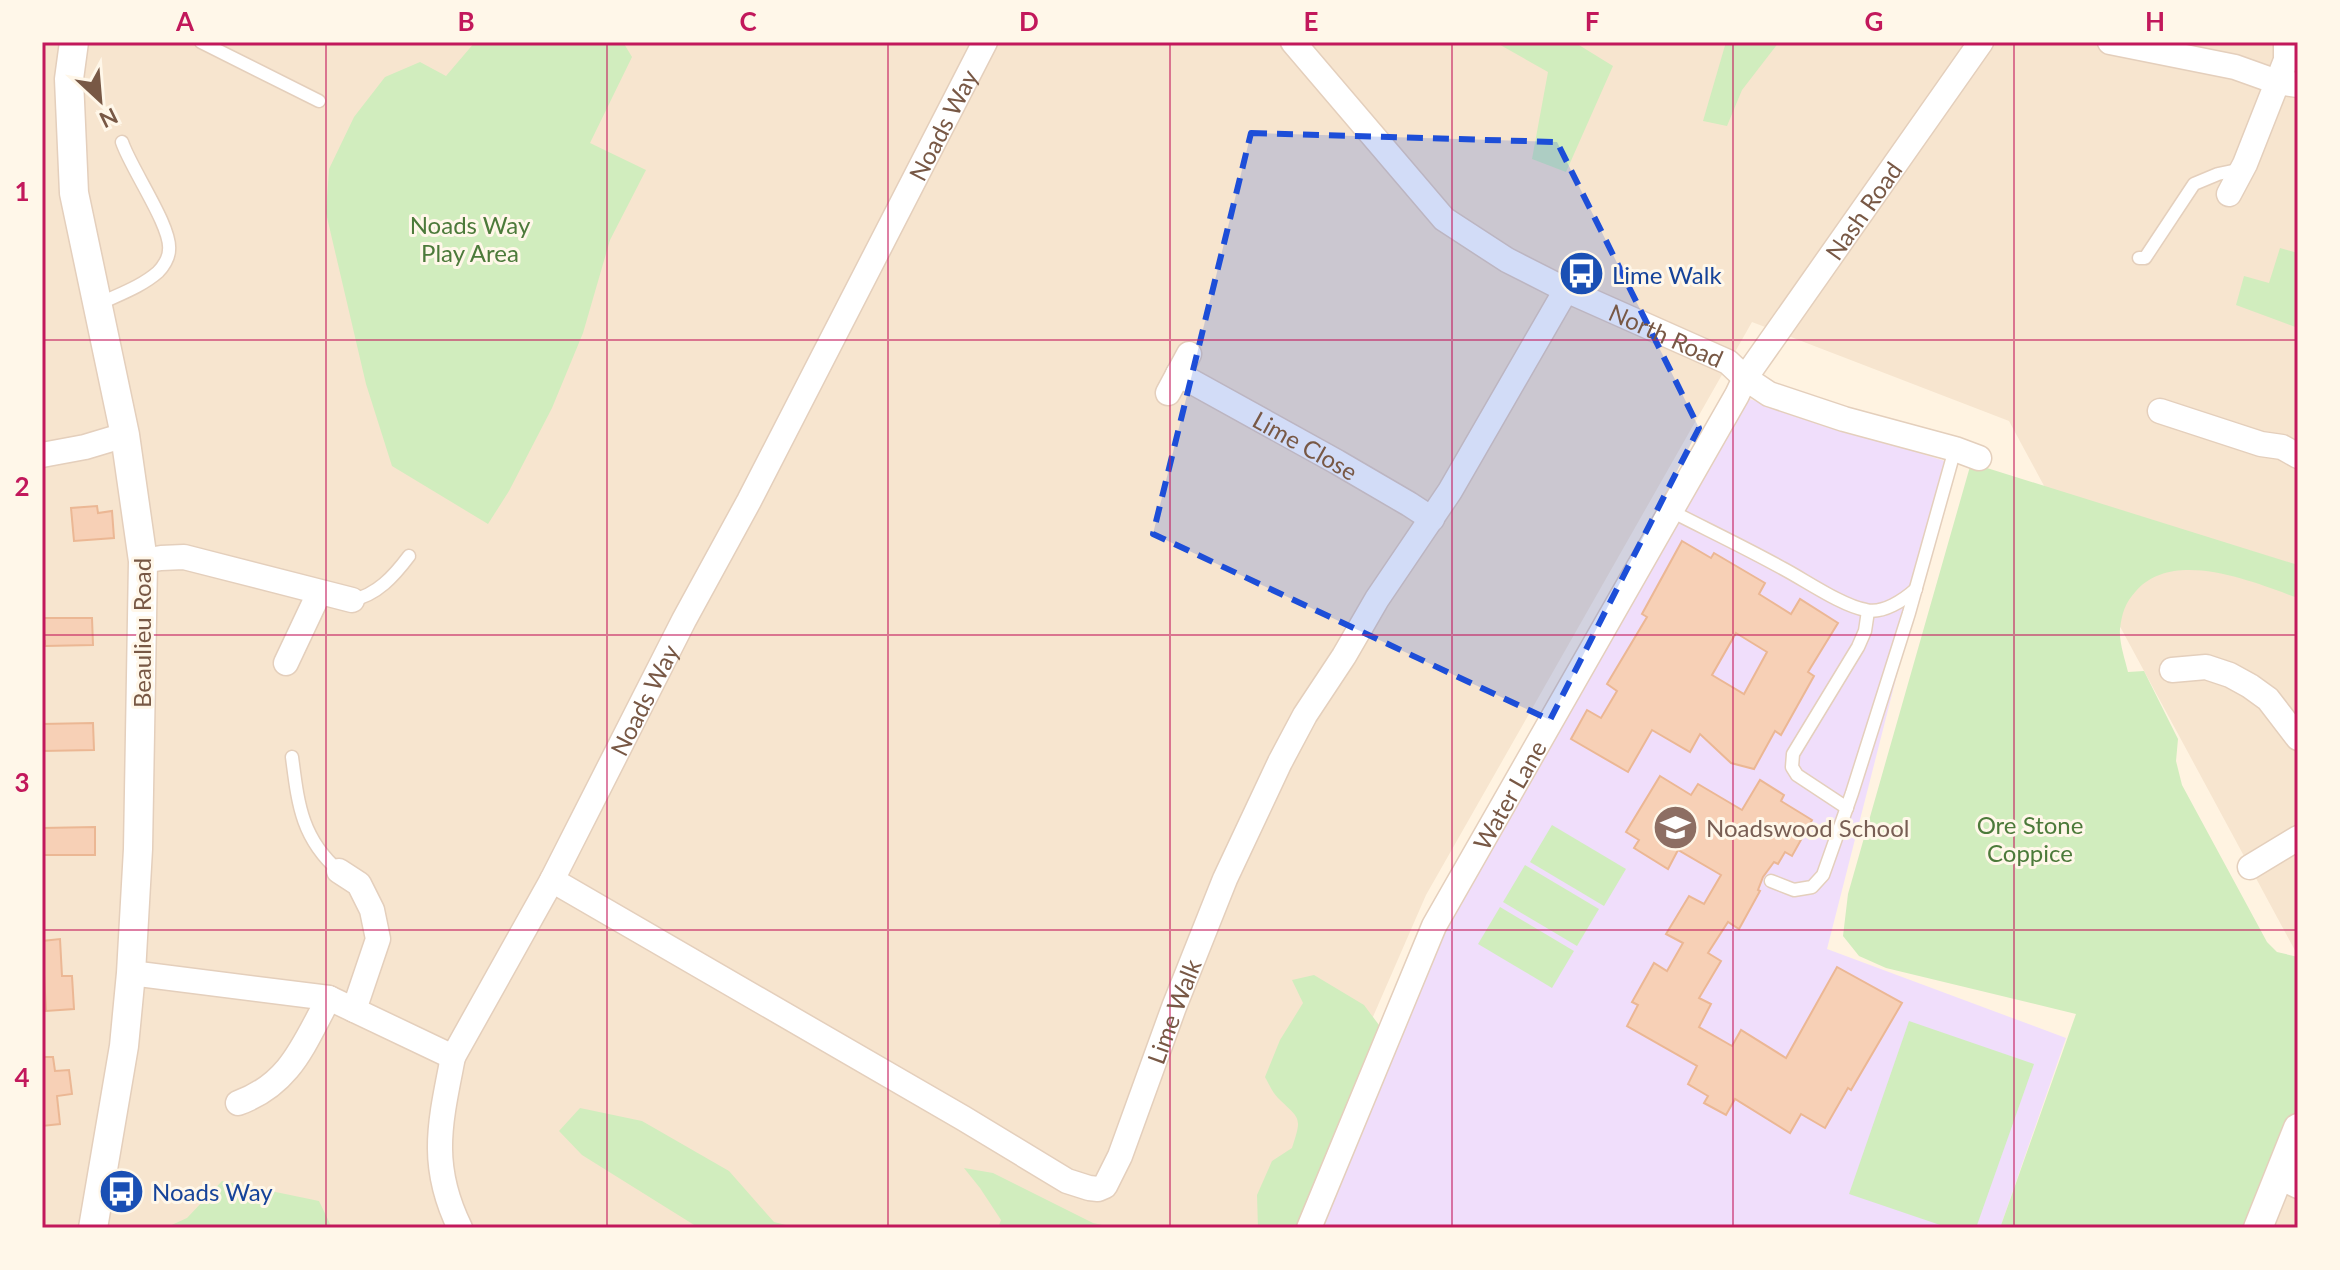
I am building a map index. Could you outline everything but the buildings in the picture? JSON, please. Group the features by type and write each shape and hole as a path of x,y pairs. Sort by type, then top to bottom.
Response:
{"street":[{"name":"Beaulieu Road","path":"74,42 69,79 74,193 125,435 143,561 138,849 131,973 124,1046 93,1228"},
{"name":"Noads Way","path":"460,1228 445,1190 439,1146 453,1057 552,880 985,42"},
{"name":"North Road","path":"1293,42 1444,219 1507,260 1566,290 1728,362 1769,394 1979,458"},
{"name":"Nash Road","path":"1745,378 1981,42"},
{"path":"2110,42 2235,67 2288,83"},
{"path":"2229,194 2288,83 2286,42"},
{"name":"Lime Walk","path":"552,880 1067,1181 1098,1189 1105,1186 1116,1167 1225,879 1280,762 1305,715 1377,599 1432,519 1490,424 1566,290"},
{"name":"Lime Close","path":"1178,373 1432,519"},
{"name":"Water Lane","path":"1309,1228 1434,926 1745,378"},
{"path":"2160,411 2261,444 2282,447 2298,456"},
{"path":"42,455 125,435"},
{"path":"143,561 184,557 352,600"},
{"path":"286,663 319,593"},
{"path":"2172,670 2206,667 2230,675 2268,699 2298,738"},
{"path":"2250,867 2298,838"},
{"path":"339,871 359,884 372,910 378,939 354,1010"},
{"path":"131,973 329,998 453,1057"},
{"path":"238,1103 259,1096 291,1068 329,998"},
{"path":"2258,1228 2288,1182 2298,1128"}],"lane":[{"path":"201,42 319,101"},
{"path":"97,305 139,285 159,271 170,249 166,227 122,142"},
{"path":"2139,258 2145,258 2194,184 2242,169"},
{"path":"1771,881 1794,890 1812,887 1823,875 1916,589 1955,449"},
{"path":"1671,511 1844,602 1868,611 1891,605 1916,589"},
{"path":"352,600 366,597 381,586 409,556"},
{"path":"1847,808 1797,775 1792,767 1793,754 1858,647 1865,631 1868,611"},
{"path":"292,757 297,796 311,839 322,857 339,871"}],"highlighted area":[{"path":"1251,133 1557,142 1699,428 1550,720 1153,534"}],"shaded area":[{"path":"42,42 2298,42 2298,956 2009,421 1752,322 1426,895 1281,1228 42,1228"},
{"name":"Noadswood School","path":"1737,395 1951,463 1827,949 2066,1038 2000,1228 1309,1228 1434,926"},
{"path":"2298,1140 2298,1228 2266,1228"}],"green space":[{"name":"Noads Way Play Area","path":"475,42 623,42 632,57 590,143 646,170 610,240 583,333 552,408 509,491 488,524 392,466 366,384 326,213 329,169 354,117 385,77 420,62 446,76"},
{"path":"1495,42 1574,42 1613,66 1566,172 1532,159 1548,72"},
{"path":"1726,42 1779,42 1742,90 1727,126 1703,121"},
{"path":"2280,248 2298,253 2298,328 2236,305 2244,276 2269,283"},
{"name":"Ore Stone Coppice","path":"1971,463 2298,565 2298,598 2214,572 2171,572 2152,578 2129,600 2120,629 2128,672 2144,671 2178,739 2176,761 2182,785 2267,942 2277,952 2298,957 2298,1109 2249,1228 2000,1228 2076,1014 1886,968 1859,956 1843,936 1848,894"},
{"path":"1552,825 1626,869 1604,906 1530,862"},
{"path":"1525,865 1599,909 1577,946 1503,902"},
{"path":"1500,907 1574,951 1552,988 1478,944"},
{"path":"1314,975 1364,1005 1391,1041 1314,1228 1258,1228 1257,1195 1272,1161 1292,1148 1298,1124 1295,1115 1276,1096 1265,1077 1280,1040 1303,1003 1292,980"},
{"path":"1909,1021 2034,1064 1976,1228 1949,1228 1849,1194"},
{"path":"580,1108 642,1121 729,1171 774,1222 798,1228 699,1228 582,1155 559,1131"},
{"path":"964,1168 993,1173 1093,1223 1117,1228 998,1228 1001,1220"},
{"path":"222,1181 319,1201 332,1228 165,1228 187,1218"}],"place":[{"name":"Lime Walk","path":"1581,274"},
{"name":"Noadswood School","path":"1675,827"},
{"name":"Noads Way","path":"121,1191"}]}
